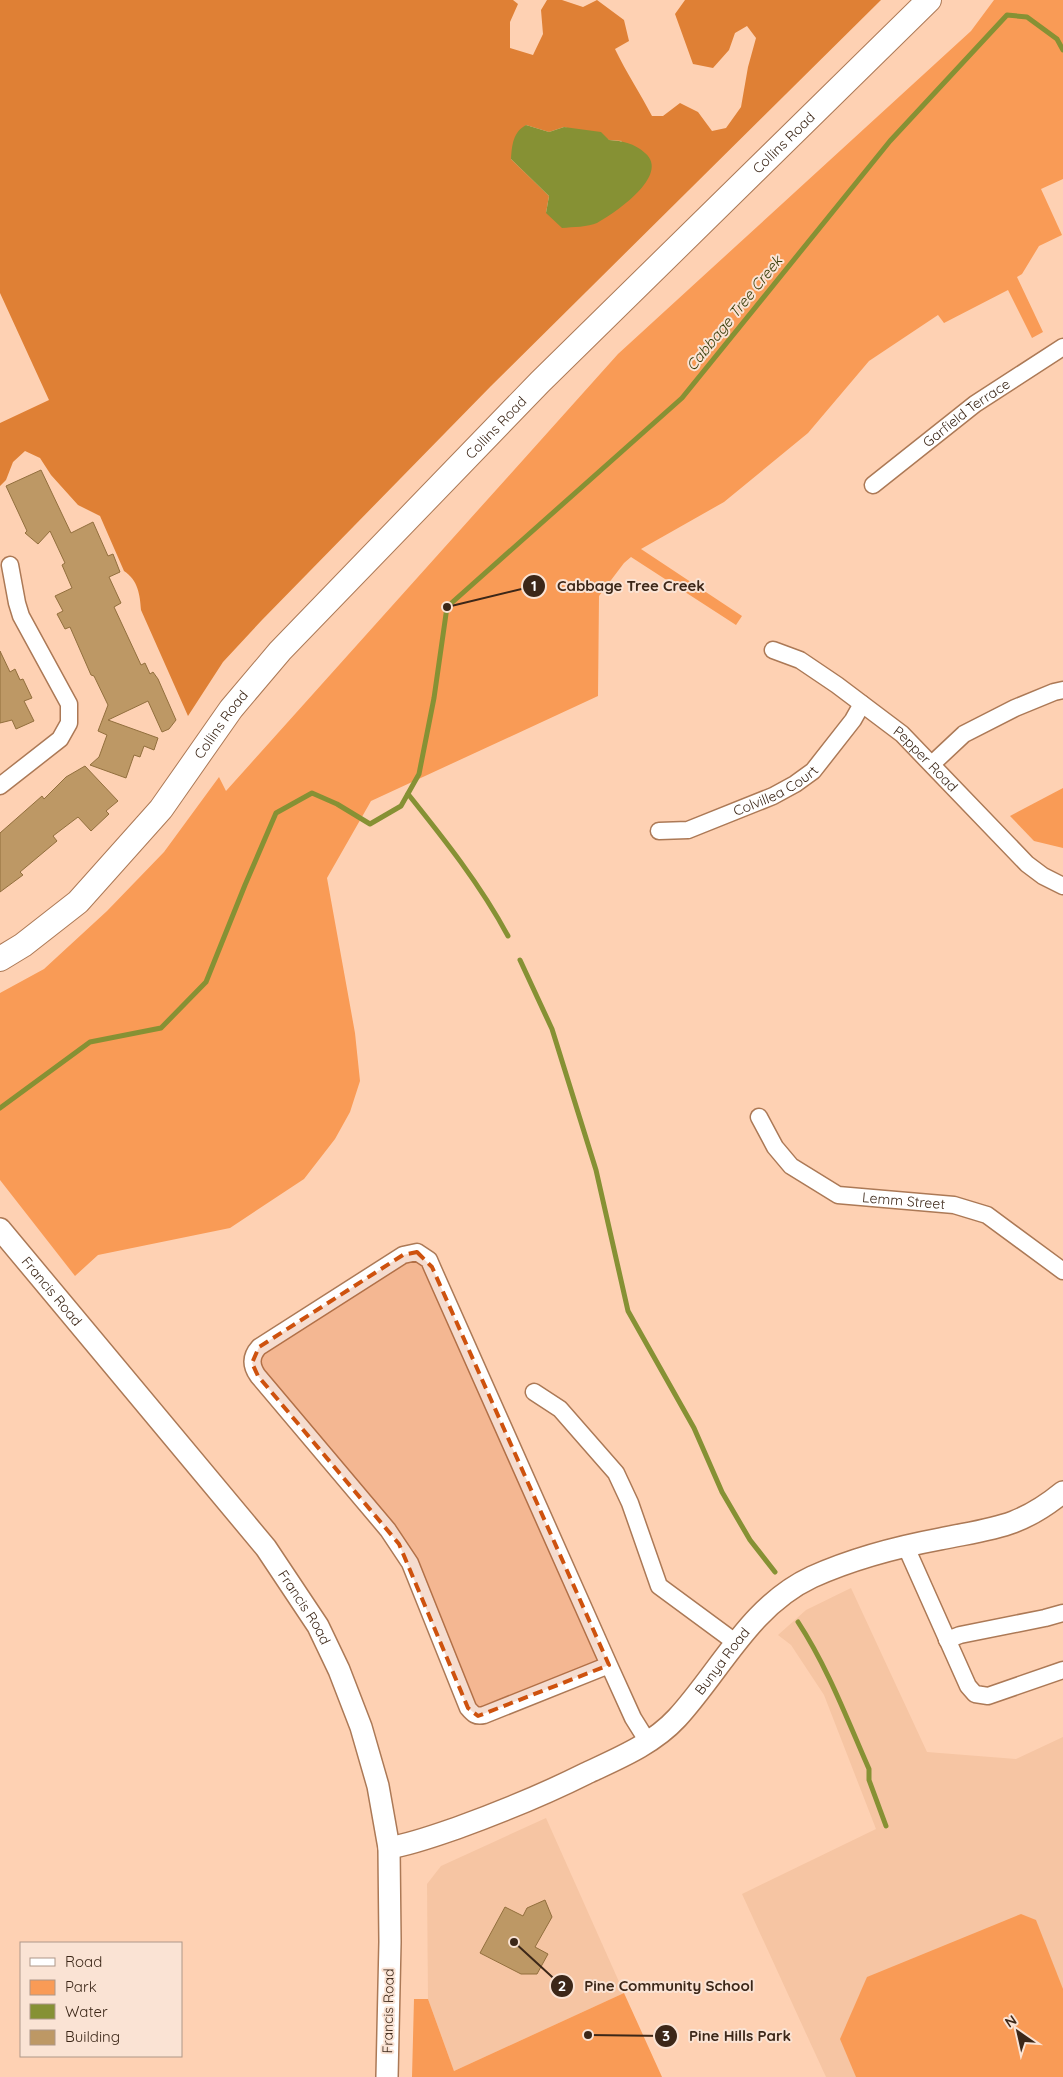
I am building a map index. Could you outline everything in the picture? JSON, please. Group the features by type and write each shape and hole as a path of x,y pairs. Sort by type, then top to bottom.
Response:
{"main road":[{"name":"Collins Road","path":"0,959 54,922 78,902 161,809 231,709 280,651 540,382 929,0"},
{"name":"Collins Road","path":"0,944 44,916 70,895 93,883"}],"street":[{"name":"Garfield Terrace","path":"873,485 975,404 1063,347"},
{"path":"0,786 60,739 69,723 70,714 65,697 21,616 10,565"},
{"name":"Pepper Road","path":"772,650 800,660 902,734 1027,864 1043,876 1063,886"},
{"path":"932,764 964,734 1015,708 1063,690"},
{"name":"Colvillea Court","path":"659,831 688,830 773,796 795,784 813,772 853,720 862,704"},
{"name":"Lemm Street","path":"759,1117 775,1147 792,1166 838,1195 954,1205 987,1215 1063,1271"},
{"name":"Francis Road","path":"0,1230 266,1548 318,1626 339,1670 362,1727 378,1786 389,1848 390,1942 387,2077"},
{"path":"609,1664 484,1715 478,1716 473,1714 468,1708 406,1555 388,1530 258,1376 254,1370 252,1358 254,1352 403,1255 416,1252 429,1260 609,1664 633,1718 648,1742"},
{"path":"534,1392 560,1409 616,1473 630,1503 660,1586 735,1642"},
{"name":"Bunya Road","path":"389,1848 414,1843 502,1812 582,1776 648,1742 676,1719 749,1626 776,1601 812,1577 859,1559 906,1547 1004,1527 1025,1519 1063,1492"},
{"path":"906,1547 968,1686 975,1694 988,1696 1063,1670"},
{"path":"947,1640 960,1635 1045,1618 1063,1612"}],"highlighted area":[{"path":"417,1252 432,1267 609,1665 478,1716 468,1708 399,1544 258,1376 252,1363 259,1347 403,1255"}],"shaded area":[{"path":"0,0 513,0 518,4 510,22 510,48 533,55 543,34 541,10 547,0 562,0 583,7 597,0 624,20 629,41 615,49 652,116 663,116 680,103 698,112 712,131 726,128 741,107 748,67 756,38 747,26 735,33 729,50 713,68 693,64 675,14 685,0 881,0 491,386 262,620 223,662 188,716 141,610 139,593 135,583 124,571 100,516 78,505 51,475 40,458 25,451 13,462 6,480 0,486 0,423 49,400 0,293","holes":["526,125 549,132 564,127 609,140 622,141 546,213 549,196 511,159"]},
{"path":"851,1588 927,1752 1016,1759 1063,1737 1063,2077 826,2077 742,1894 876,1829 824,1695 791,1645 778,1635 806,1610"},
{"path":"546,1818 624,1993 454,2071 428,1999 427,1884 441,1866"}],"green space":[{"path":"994,0 1063,0 1063,179 1041,189 1062,235 1039,246 1022,274 1017,277 1043,332 1032,338 1008,290 944,323 938,315 869,361 808,433 724,502 641,549 742,616 736,625 631,557 624,563 599,596 598,696 371,801 327,878 355,1033 360,1081 350,1112 335,1139 304,1179 230,1228 98,1255 75,1276 0,1180 0,993 44,969 107,911 164,852 219,777 226,791 618,354 971,31"},
{"path":"1063,788 1063,848 1034,841 1010,816"},
{"path":"1021,1914 1036,1920 1063,1989 1063,2077 856,2077 840,2039 867,1977"},
{"path":"624,1993 662,2077 412,2077 414,1999 428,1999 454,2071"}],"water":[{"path":"526,125 549,132 564,127 601,132 609,140 628,143 645,153 651,162 651,172 646,182 627,202 605,218 589,225 562,228 546,213 549,196 511,159 516,135"}],"building":[{"path":"41,470 71,533 93,522 108,556 113,554 120,572 109,577 121,603 114,607 141,665 145,663 150,674 153,672 158,679 176,720 169,729 162,732 148,701 108,720 158,738 154,750 144,746 140,757 134,755 126,778 90,765 99,757 107,735 98,731 108,705 94,676 91,675 70,627 65,629 57,614 63,611 55,596 72,588 62,565 65,563 50,531 38,544 25,533 27,531 6,486"},
{"path":"0,651 10,672 15,669 20,680 23,679 32,698 24,701 34,721 16,729 12,720 0,723"},
{"path":"85,766 118,801 106,811 109,814 91,831 78,817 53,836 57,841 20,872 23,875 0,892 0,833 42,796 44,799 66,777"},
{"path":"545,1900 552,1917 535,1947 548,1954 537,1974 521,1974 480,1953 505,1907 523,1916 527,1908"}],"waterway":[{"name":"Cabbage Tree Creek","path":"0,1108 90,1042 161,1028 206,982 276,813 312,793 337,804 370,824 401,806 419,774 434,698 447,607 682,398 890,141 1007,15 1027,17 1057,39 1063,50"},
{"path":"408,794 474,880 508,936"},
{"path":"520,960 552,1029 596,1170 628,1311 694,1428 722,1492 750,1540 775,1572"},
{"path":"798,1622 819,1657 845,1713 869,1769 869,1780 886,1826"}],"place":[{"name":"Cabbage Tree Creek","path":"447,607"},
{"name":"Pine Community School","path":"514,1942"},
{"name":"Pine Hills Park","path":"588,2035"}]}
